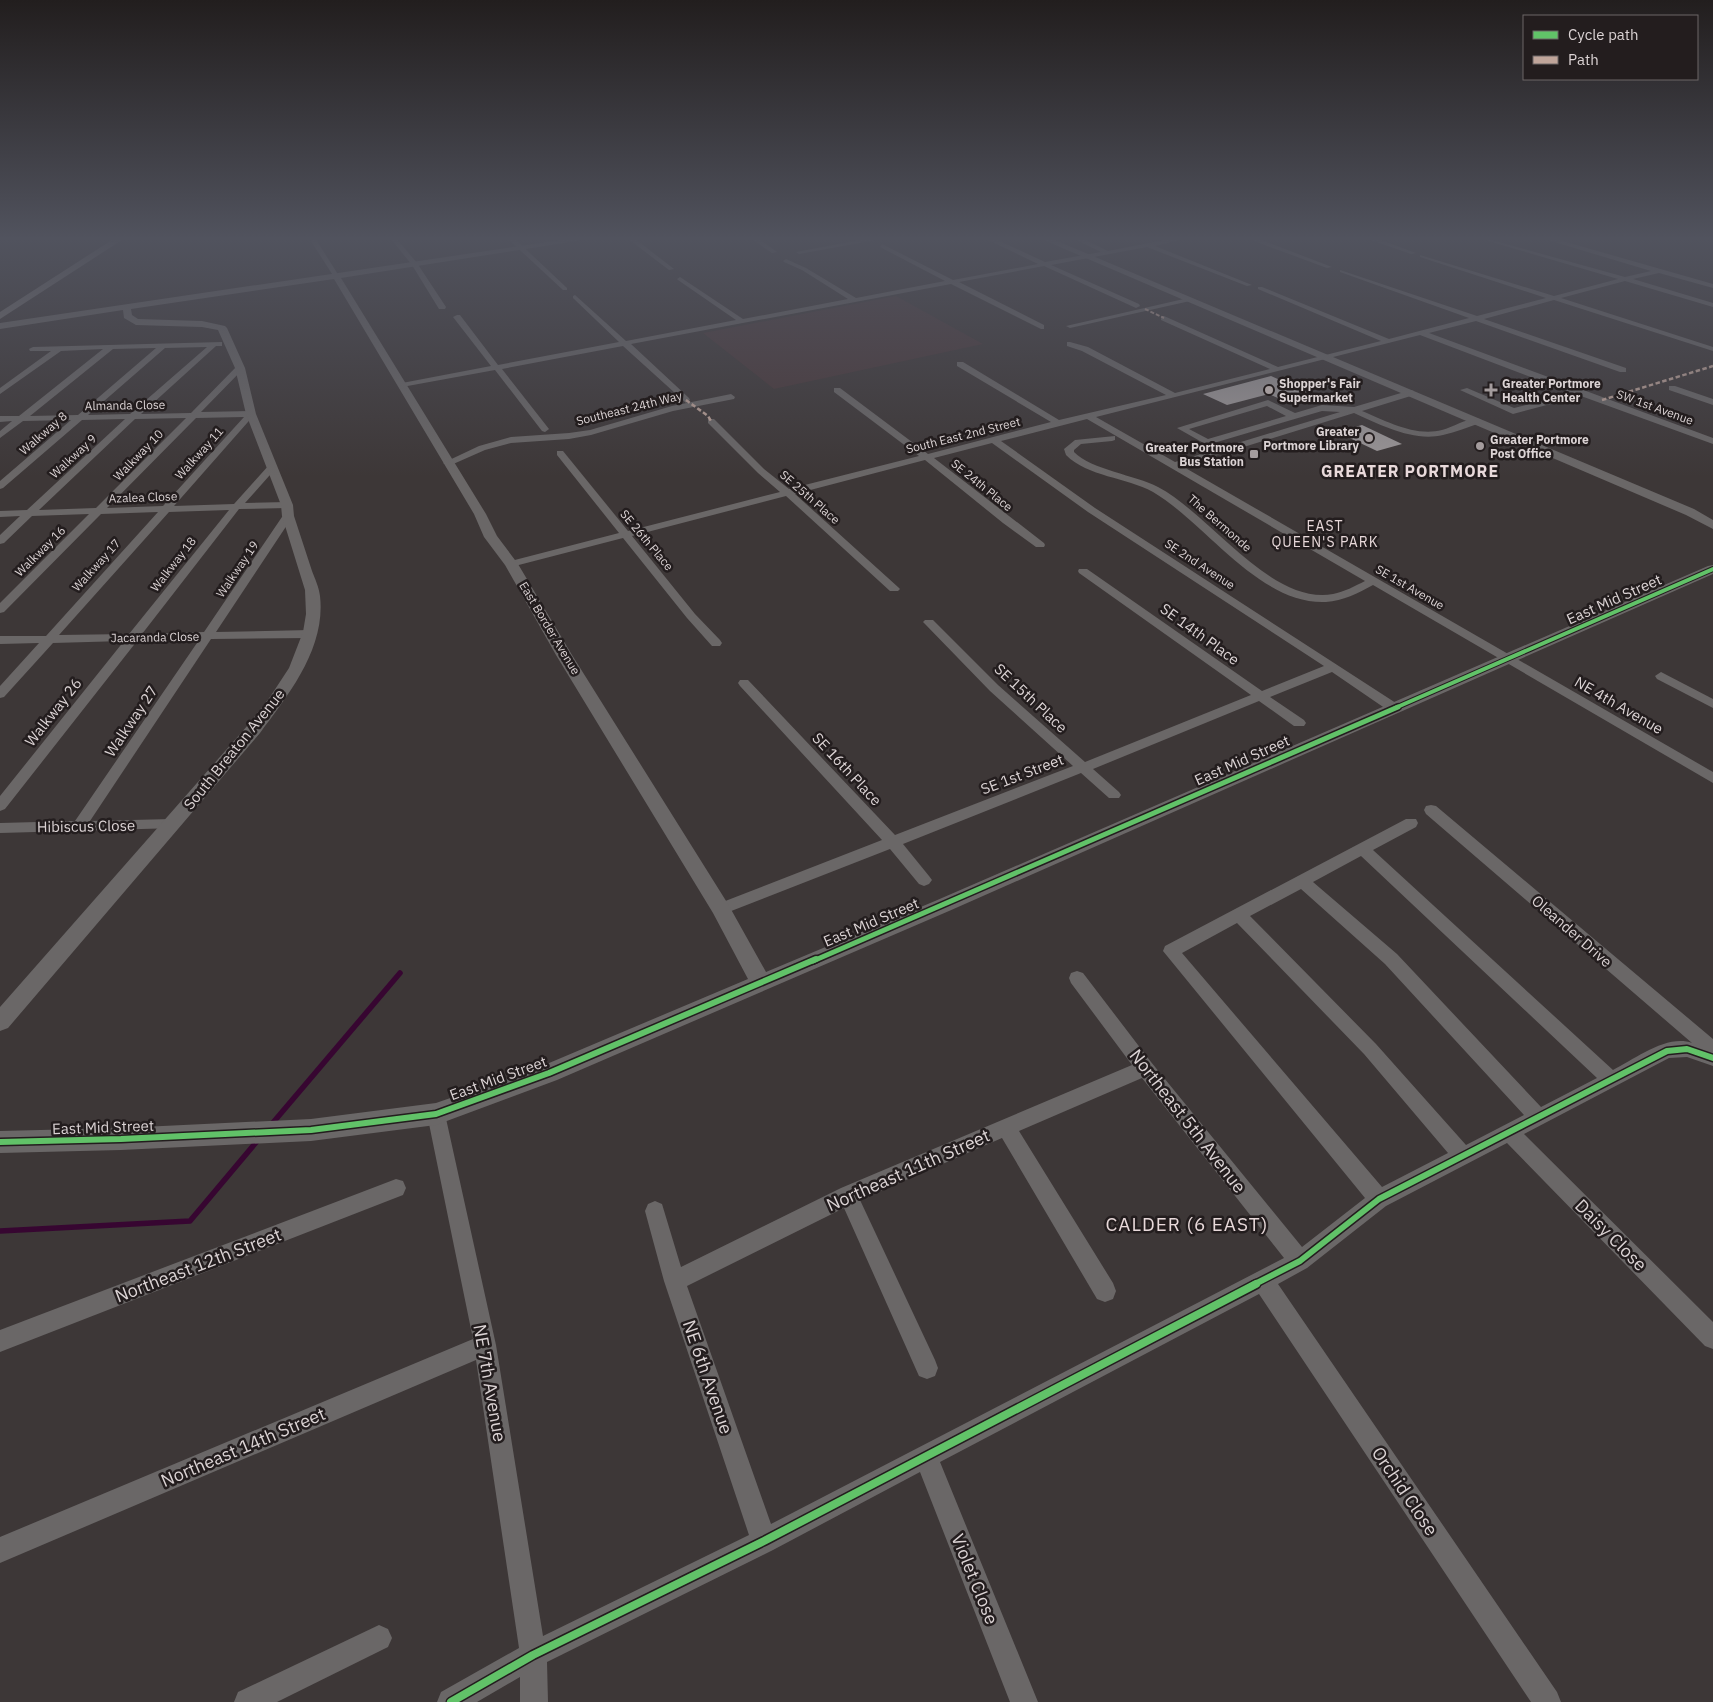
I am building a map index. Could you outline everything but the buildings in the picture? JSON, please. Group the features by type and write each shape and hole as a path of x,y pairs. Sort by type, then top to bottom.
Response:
{"street":[{"path":"0,326 54,317"},
{"name":"South Breaton Avenue","path":"0,1022 273,705 296,668 310,634 313,616 313,596 288,511 251,414 240,368 222,328 202,324 136,322 129,317"},
{"name":"East Border Avenue","path":"361,317 480,514 491,537 511,564 721,909 761,983"},
{"path":"457,317 545,429"},
{"path":"597,317 686,400"},
{"path":"736,317 743,322"},
{"path":"402,386 768,317"},
{"path":"1022,317 1041,327"},
{"path":"1070,326 1109,317"},
{"path":"1231,317 1690,512 1713,525"},
{"path":"1332,317 1388,340"},
{"path":"1612,317 1713,349"},
{"path":"1164,318 1276,369"},
{"path":"1476,318 1623,370"},
{"name":"South East 2nd Street","path":"511,564 1058,423 1174,396 1476,318"},
{"name":"SW 1st Avenue","path":"1421,333 1713,441"},
{"name":"Walkway 9","path":"0,541 132,417 214,344"},
{"path":"1070,344 1085,349 1174,396"},
{"name":"Walkway 8","path":"0,486 164,345"},
{"path":"33,349 230,345"},
{"path":"0,435 111,347"},
{"path":"0,392 60,348"},
{"path":"960,364 1058,423"},
{"name":"Walkway 10","path":"100,511 240,368"},
{"path":"1672,388 1713,402"},
{"name":"SE 24th Place","path":"837,390 927,457 1007,522 1040,545"},
{"path":"1464,390 1513,411 1583,393"},
{"path":"1174,465 1411,393"},
{"name":"Southeast 24th Way","path":"448,463 482,448 511,440 569,436 591,432 672,409 731,397"},
{"path":"1223,450 1182,428 1268,403 1295,417"},
{"path":"1208,442 1322,408 1354,410 1386,424 1418,434 1441,433 1477,421"},
{"name":"Almanda Close","path":"0,420 251,414"},
{"name":"Walkway 11","path":"166,509 251,414"},
{"name":"SE 1st Avenue","path":"1089,416 1510,659"},
{"name":"SE 25th Place","path":"711,421 761,472 788,493 894,589"},
{"name":"The Bermonde","path":"1112,438 1078,442 1069,449 1070,456 1079,461 1137,481 1174,501 1256,571 1282,587 1305,596 1328,599 1345,595 1374,580"},
{"name":"SE 2nd Avenue","path":"994,440 1078,502 1394,708"},
{"name":"SE 26th Place","path":"560,453 691,616 716,643"},
{"name":"Walkway 18","path":"132,638 236,507 272,467"},
{"name":"Azalea Close","path":"0,514 236,507 288,511"},
{"name":"Walkway 17","path":"0,694 166,509"},
{"name":"Walkway 16","path":"0,610 100,511"},
{"name":"Walkway 19","path":"209,636 288,511"},
{"path":"1690,512 1713,518"},
{"name":"East Mid Street","path":"0,1142 121,1139 310,1130 436,1114 549,1073 942,906 1713,569"},
{"name":"SE 14th Place","path":"1083,571 1258,696 1299,723"},
{"name":"SE 15th Place","path":"929,622 994,688 1114,795"},
{"name":"Jacaranda Close","path":"0,640 310,634"},
{"name":"Walkway 27","path":"80,825 209,636"},
{"name":"Walkway 26","path":"0,806 132,638"},
{"name":"NE 4th Avenue","path":"1510,659 1713,778"},
{"name":"SE 1st Street","path":"721,909 1082,768 1333,667"},
{"path":"1661,676 1713,704"},
{"name":"SE 16th Place","path":"744,683 893,842 924,880"},
{"name":"Oleander Drive","path":"1431,810 1713,1050"},
{"name":"Hibiscus Close","path":"0,828 172,824"},
{"path":"1379,1198 1171,951 1410,824"},
{"path":"1363,849 1610,1080"},
{"path":"1302,881 1391,959 1538,1117"},
{"path":"1239,915 1370,1049 1463,1156"},
{"name":"Northeast 5th Avenue","path":"1077,978 1145,1068 1300,1261"},
{"path":"451,1702 533,1655 764,1541 1263,1281 1300,1261 1379,1198 1610,1080 1667,1051 1687,1049 1713,1058"},
{"name":"Northeast 11th Street","path":"675,1281 848,1195 1145,1068"},
{"name":"NE 7th Avenue","path":"436,1114 485,1345 533,1655 534,1702"},
{"path":"1006,1127 1105,1291"},
{"name":"Daisy Close","path":"1509,1132 1713,1338"},
{"name":"Northeast 12th Street","path":"0,1341 396,1188"},
{"path":"848,1195 927,1368"},
{"name":"NE 6th Avenue","path":"655,1212 675,1281 764,1541"},
{"name":"Orchid Close","path":"1263,1281 1548,1702"},
{"name":"Northeast 14th Street","path":"0,1550 485,1345"},
{"name":"Violet Close","path":"926,1456 1024,1702"},
{"path":"248,1702 379,1638"}],"shaded area":[{"path":"784,317 935,317 983,344 774,389 703,333"}],"waterway":[{"path":"271,1125 400,973"},
{"path":"0,1231 190,1221 258,1140"}],"marked path":[{"path":"1602,400 1713,366"},
{"path":"686,400 708,416 711,421"}],"cycle path":[{"path":"0,1142 121,1139 311,1130 436,1114 549,1073 942,906 1713,569"},
{"path":"451,1702 533,1655 764,1541 1300,1261 1379,1199 1667,1051 1687,1049 1713,1058"}],"place":[{"name":"Shopper's Fair Supermarket","path":"1269,390"},
{"name":"Greater Portmore Health Center","path":"1491,390"},
{"name":"Greater Portmore Library","path":"1369,438"},
{"name":"Greater Portmore Post Office","path":"1480,446"},
{"name":"Greater Portmore Bus Station","path":"1254,454"}],"district":[{"name":"GREATER PORTMORE","path":"1410,471"},
{"name":"EAST QUEEN'S PARK","path":"1325,534"},
{"name":"CALDER (6 EAST)","path":"1187,1224"}]}
